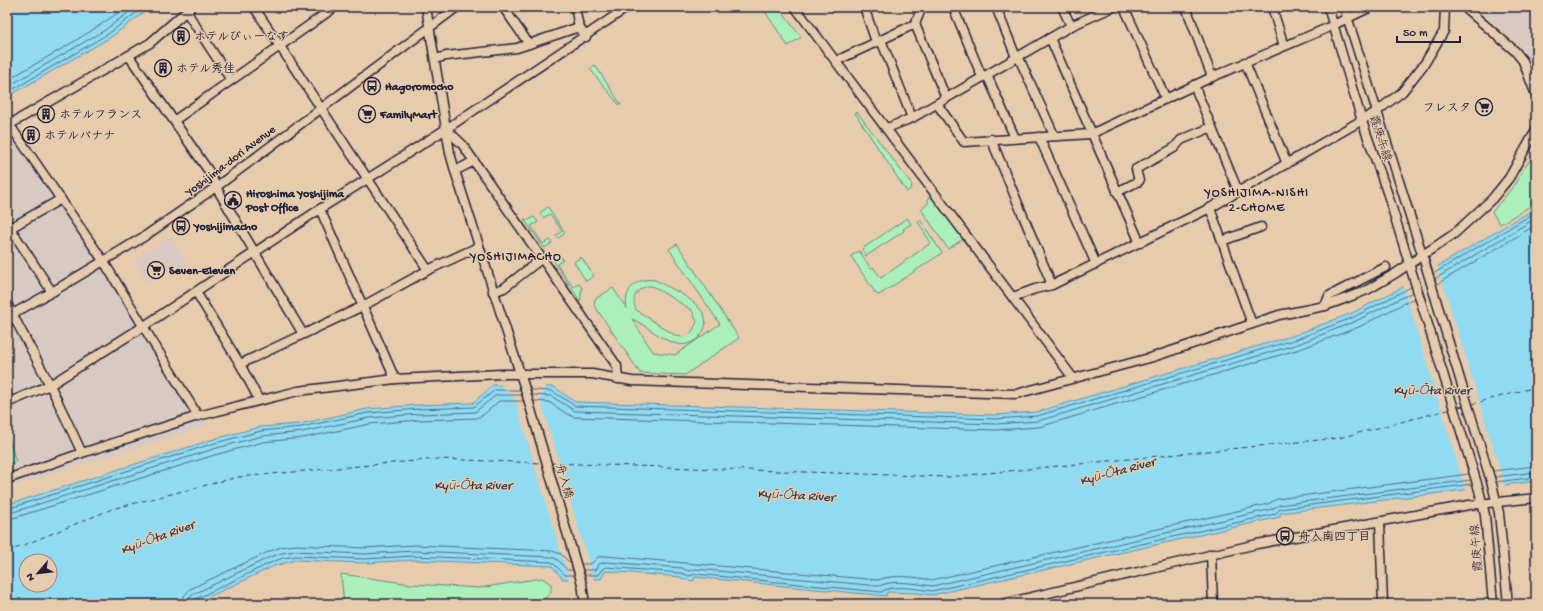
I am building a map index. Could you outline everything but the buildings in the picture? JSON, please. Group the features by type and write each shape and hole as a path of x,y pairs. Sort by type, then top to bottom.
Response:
{"street":[{"path":"254,7 428,270"},
{"name":"舟入橋","path":"426,7 446,129 455,172 478,247 524,384 582,584 585,604"},
{"name":"Yoshijima-dori Avenue","path":"10,315 104,262 145,236 216,187 321,107 429,29 456,7"},
{"path":"504,7 529,44"},
{"path":"575,7 579,27 586,37"},
{"path":"7,403 50,385 144,326 254,252 586,37 628,7"},
{"path":"795,7 1014,297 1073,378"},
{"path":"864,7 912,118"},
{"path":"836,61 915,24 922,7"},
{"path":"953,7 1015,138"},
{"path":"996,7 1054,135"},
{"path":"1062,7 1071,26"},
{"path":"887,128 912,118 1071,26 1113,7"},
{"path":"1124,7 1166,99"},
{"path":"1186,7 1212,77"},
{"path":"1272,7 1284,46"},
{"name":"霞庚午線","path":"1328,7 1362,121 1388,195 1412,277 1479,490 1482,504 1493,604"},
{"path":"1344,7 1423,257 1497,502 1508,604"},
{"path":"937,104 964,142 1054,135 1092,134 1194,85 1371,7"},
{"path":"1014,297 1035,289 1052,285 1210,208 1376,112 1402,92 1425,63 1444,31 1445,7"},
{"path":"1464,7 1515,51 1523,61 1536,95"},
{"path":"175,120 331,8"},
{"path":"198,416 104,262 8,125 129,56 160,35 188,9 231,80"},
{"path":"915,24 946,98"},
{"path":"435,59 446,56 510,50 579,27"},
{"path":"1050,38 1140,243"},
{"path":"129,56 175,120 210,173 216,187 303,334"},
{"path":"1245,62 1287,164"},
{"path":"1194,85 1238,191"},
{"path":"1117,192 1139,181 1136,169 1174,148 1181,140 1212,127"},
{"path":"446,129 462,144 617,366 618,379"},
{"path":"7,479 198,416 259,400 321,387 395,379 520,374 592,374 632,381 1016,394 1153,357 1279,315 1326,306 1367,290 1423,257 1454,234 1492,199 1509,178 1536,130"},
{"path":"1039,137 1096,264"},
{"path":"991,139 1052,285"},
{"path":"1526,150 1536,148"},
{"path":"455,172 474,161"},
{"path":"52,292 8,227 61,199"},
{"path":"1210,208 1252,324"},
{"path":"320,209 395,379"},
{"path":"1222,241 1261,227"},
{"path":"240,364 363,306 428,270 478,247"},
{"path":"493,292 504,288 541,259"},
{"path":"1326,306 1329,296 1386,267"},
{"path":"196,292 240,364 259,400"},
{"path":"7,304 10,315 50,385 82,453"},
{"path":"1002,604 1257,544 1482,504 1536,498"},
{"path":"1380,522 1383,604"},
{"path":"1211,554 1213,604"}],"shaded area":[{"path":"1477,7 1536,7 1536,73 1521,47"},
{"path":"7,118 104,261 207,426 34,479 7,490"},
{"path":"171,236 188,265 179,272 175,266 148,283 134,261"}],"green space":[{"path":"762,7 778,7 801,37 788,46"},
{"path":"595,65 621,105 620,106 590,69"},
{"path":"857,112 912,185 907,192 855,113"},
{"path":"1536,158 1536,203 1500,224 1492,212 1512,188 1530,160"},
{"path":"932,195 963,236 963,239 948,249 921,209 928,204 928,198"},
{"path":"548,207 565,233 558,238 556,236 562,231 550,214 543,218 540,213"},
{"path":"534,217 538,222 531,226 543,244 550,240 552,243 544,248 524,219 529,220"},
{"path":"907,218 911,224 903,229 904,231 866,256 862,249"},
{"path":"920,220 942,253 879,295 876,294 851,256 859,251 871,269 873,267 881,278 931,243 918,222"},
{"path":"677,244 739,338 685,375 640,373 594,305 595,299 613,288 627,309 627,296 632,286 642,281 655,280 683,295 700,309 705,317 705,326 698,338 687,344 678,344 666,340 632,319 653,352 675,355 720,324 669,249","holes":["652,286 692,310 697,322 691,334 682,337 676,336 636,310 634,298 640,289"]},
{"path":"561,257 563,260 557,264 573,287 579,284 582,288 580,301 554,262"},
{"path":"581,257 594,276 586,281 574,262"},
{"path":"7,433 16,462 8,464"},
{"path":"341,574 411,584 479,588 542,578 551,584 551,593 538,604 344,604"}],"water":[{"path":"7,7 151,7 111,37 7,97"},
{"name":"Kyū-Ōta River","path":"1536,208 1536,481 1280,513 1280,517 932,595 887,592 886,596 695,577 694,581 682,579 681,577 605,571 601,579 563,579 552,566 414,560 364,563 295,560 274,566 194,604 7,604 7,505 214,439 260,427 300,424 367,409 473,403 493,385 554,387 575,402 996,415 1037,412 1295,335 1352,313 1403,287"}],"pier":[{"path":"1437,264 1505,486 1466,491 1403,285"},
{"path":"500,385 547,385 540,398 594,581 569,581 515,399"}],"ferry route":[{"path":"1472,404 1536,387"},
{"path":"1458,407 1465,406"},
{"path":"550,463 948,477 1339,438 1451,409"},
{"path":"7,552 112,509 238,477 437,459 543,463"}],"place":[{"name":"ホテルびぃーなす","path":"181,36"},
{"name":"ホテル秀佳","path":"163,68"},
{"name":"Hagoromocho","path":"372,86"},
{"name":"フレスタ","path":"1484,107"},
{"name":"ホテルフランス","path":"46,114"},
{"name":"FamilyMart","path":"367,114"},
{"name":"ホテルバナナ","path":"31,135"},
{"name":"Hiroshima Yoshijima Post Office","path":"233,200"},
{"name":"Yoshijimacho","path":"181,226"},
{"name":"Seven-Eleven","path":"156,270"},
{"name":"舟入南四丁目","path":"1285,536"}],"district":[{"name":"YOSHIJIMA-NISHI 2-CHOME","path":"1257,198"},
{"name":"YOSHIJIMACHO","path":"516,255"}]}
